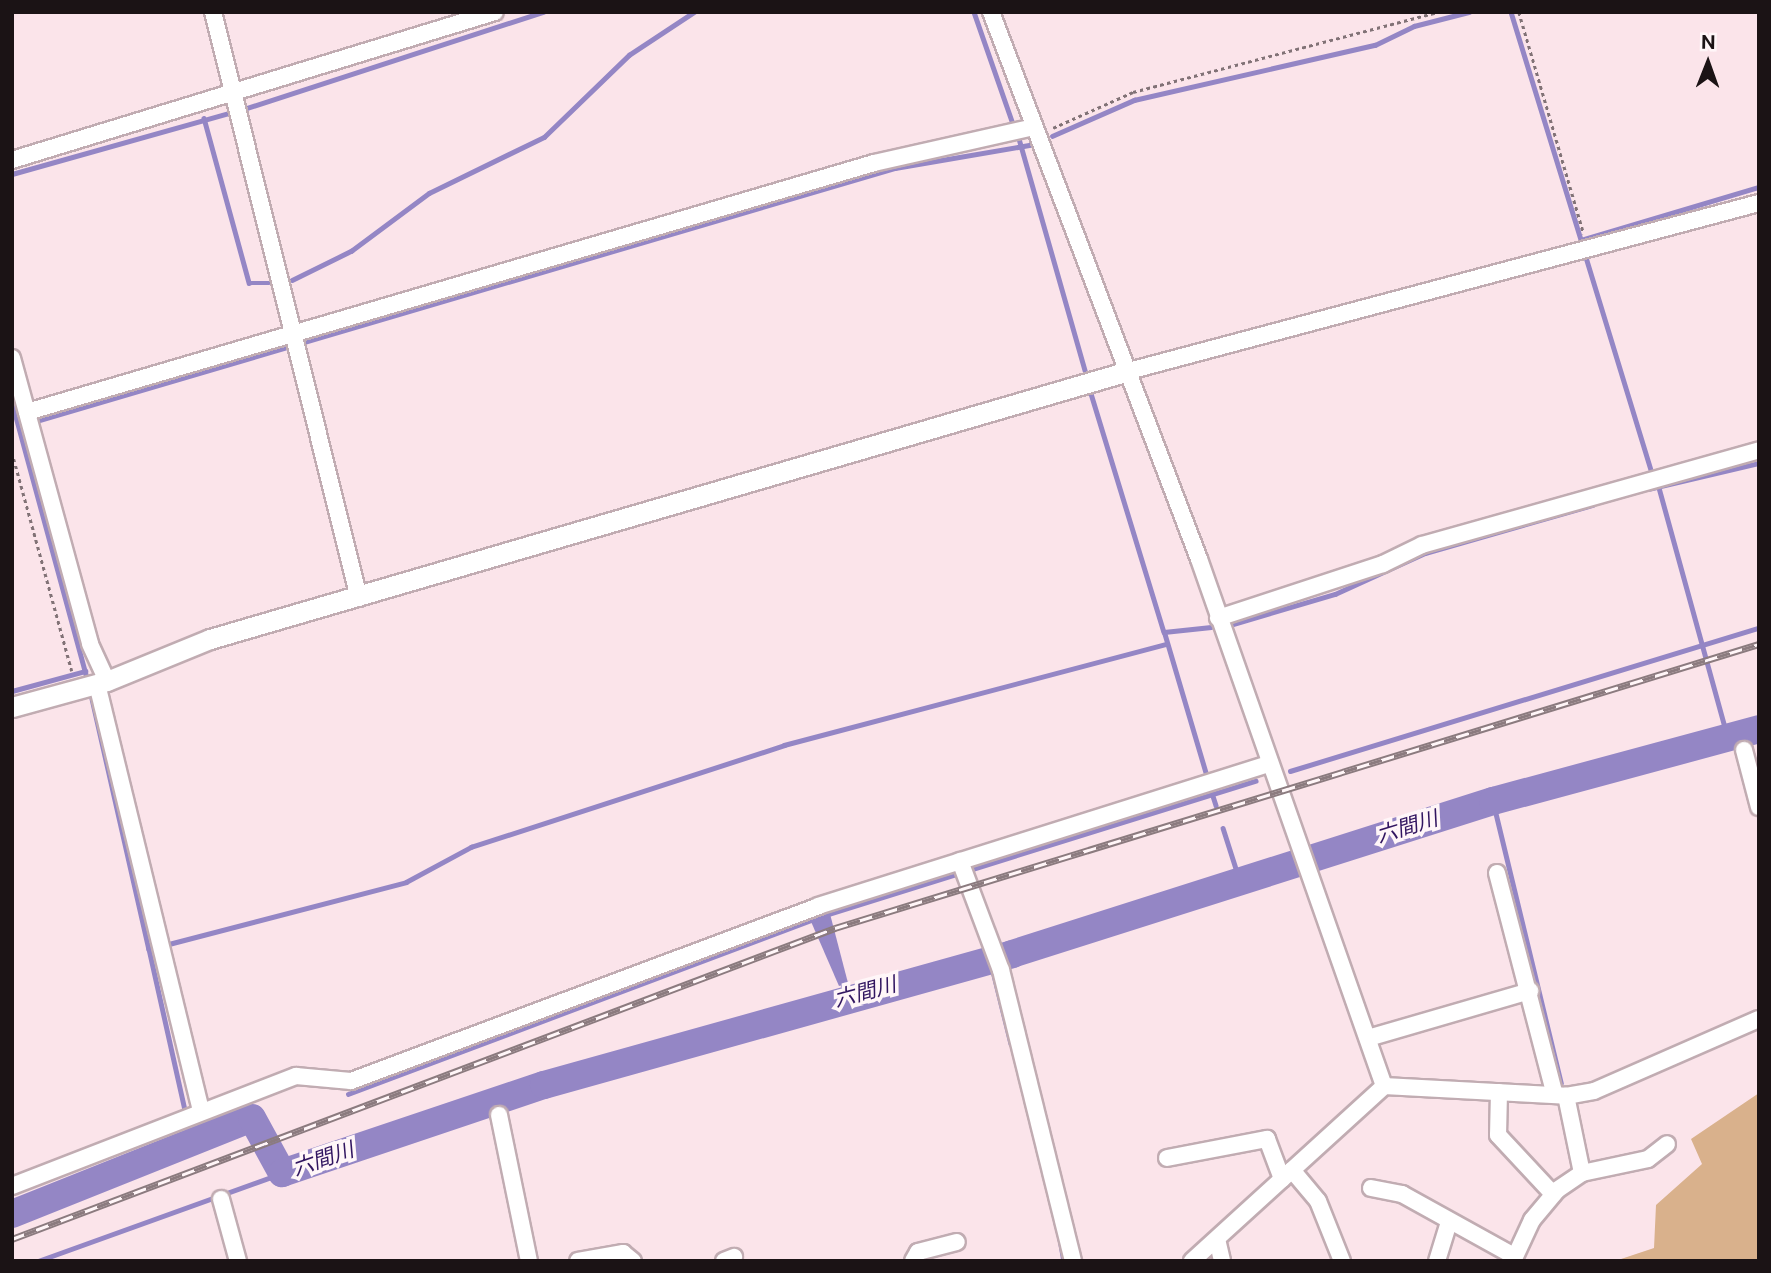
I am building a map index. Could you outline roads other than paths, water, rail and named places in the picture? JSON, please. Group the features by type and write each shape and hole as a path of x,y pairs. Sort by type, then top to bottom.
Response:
{"street":[{"path":"213,12 359,598"},
{"path":"12,160 235,106 495,12"},
{"path":"991,12 1032,131 1218,618 1384,1086"},
{"path":"29,420 296,344 874,163 1032,131"},
{"path":"12,707 94,685 210,639 359,598 1125,372 1584,246 1759,203"},
{"path":"12,358 90,644 94,685 162,946 200,1113"},
{"path":"1218,618 1383,565 1422,545 1759,450"},
{"path":"1744,750 1759,807"},
{"path":"12,1186 309,1073 351,1081 748,930 963,869 1269,764"},
{"path":"963,869 988,946 1001,970 1073,1261"},
{"path":"1497,873 1582,1173"},
{"path":"1368,1038 1530,991"},
{"path":"1192,1261 1384,1086 1561,1096 1594,1091 1759,1020"},
{"path":"1499,1092 1498,1135 1553,1194"},
{"path":"499,1115 528,1261"},
{"path":"1167,1158 1267,1139 1287,1175 1318,1201 1342,1261"},
{"path":"1371,1188 1402,1194 1513,1259 1553,1194 1582,1173 1648,1158 1667,1144"},
{"path":"221,1199 237,1261"},
{"path":"1437,1261 1449,1222"},
{"path":"1217,1239 1222,1261"},
{"path":"913,1261 918,1252 957,1242"},
{"path":"578,1261 623,1253 633,1261"}],"waterway":[{"path":"241,110 543,12"},
{"path":"292,280 351,251 429,193 544,137 629,55 694,12"},
{"path":"974,12 1014,127"},
{"path":"1052,136 1134,100 1375,45 1414,26 1469,12"},
{"path":"1511,12 1583,246"},
{"path":"12,174 233,112"},
{"path":"204,118 249,283 269,283"},
{"path":"1018,135 1087,378"},
{"path":"19,426 895,168 1030,145"},
{"path":"1581,240 1759,187"},
{"path":"1585,254 1653,477"},
{"path":"1089,387 1164,632"},
{"path":"12,402 88,682"},
{"path":"1648,489 1759,463"},
{"path":"1658,484 1728,739"},
{"path":"1233,624 1335,594 1425,553 1592,505"},
{"path":"1208,781 1164,632 1211,627"},
{"path":"1290,771 1759,628"},
{"path":"165,945 406,882 471,847 784,745 1167,644"},
{"path":"12,691 85,671"},
{"path":"90,690 149,949"},
{"name":"六間川","path":"12,1214 252,1118 282,1173 544,1085 1012,954 1493,801 1759,729"},
{"path":"969,870 1255,781"},
{"path":"1212,793 1216,805"},
{"path":"1493,801 1561,1083"},
{"path":"1223,828 1239,878"},
{"path":"825,915 960,873"},
{"path":"348,1094 814,919"},
{"path":"156,947 149,949 186,1114"},
{"path":"992,967 1011,1044"},
{"path":"842,981 847,997"},
{"path":"187,1123 192,1143"},
{"path":"38,1261 282,1173"},
{"path":"1060,1239 1064,1261"}],"railway":[{"path":"12,1239 835,928 1759,644"}]}
